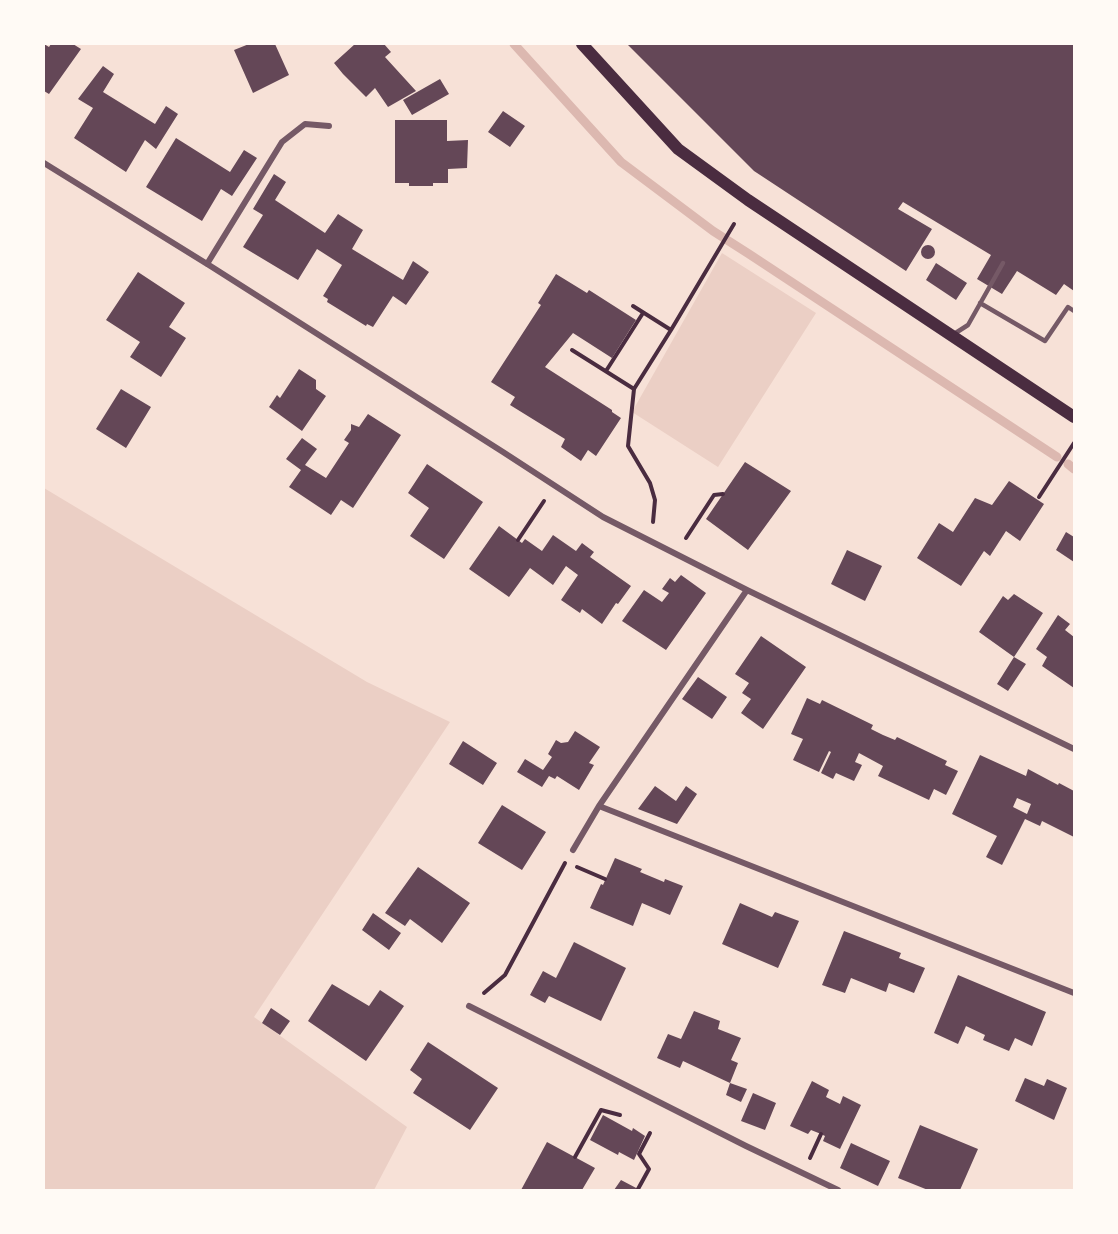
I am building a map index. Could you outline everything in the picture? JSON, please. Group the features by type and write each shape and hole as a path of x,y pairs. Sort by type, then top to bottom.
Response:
{"main road":[{"path":"582,44 678,149 748,200 1074,417"}],"street":[{"path":"207,264 282,142 305,124 329,126"},
{"path":"44,163 207,264 603,517 747,590 1074,749"},
{"path":"573,849 599,806 747,590"},
{"path":"599,806 1074,993"},
{"path":"469,1006 838,1191"}],"lane":[{"path":"951,335 968,325 1004,262"},
{"path":"980,303 1045,341 1068,307 1074,311"}],"path":[{"path":"655,500 650,483 628,446 634,389 734,224"},
{"path":"633,306 671,330"},
{"path":"606,371 643,313"},
{"path":"572,350 634,389"},
{"path":"1039,497 1073,445"},
{"path":"684,542 714,495 723,494"},
{"path":"518,540 546,497"},
{"path":"469,1006 505,975 573,849"},
{"path":"576,866 606,879"},
{"path":"575,1157 601,1110 620,1115"},
{"path":"638,1189 649,1169 639,1154 650,1133"},
{"path":"807,1164 821,1134"}],"shaded area":[{"path":"722,253 816,313 718,467 632,412"},
{"path":"44,488 367,682 450,722 254,1017 407,1127 374,1190 44,1190"}],"building":[{"path":"44,44 49,47 51,44 73,44 81,49 49,94 44,91"},
{"path":"249,44 275,44 289,75 253,93 234,50"},
{"path":"355,44 384,44 391,52 385,57 416,91 388,107 375,88 366,97 334,63"},
{"path":"627,44 1074,44 1074,291 1064,284 1056,295 1017,271 1002,294 977,279 991,255 903,202 898,209 932,229 906,271 754,171"},
{"path":"103,66 114,74 103,92 155,124 166,106 178,114 156,149 145,140 126,172 74,138 93,108 78,99"},
{"path":"440,79 449,94 412,115 403,100"},
{"path":"503,111 525,126 510,147 488,132"},
{"path":"395,120 447,120 447,141 468,140 467,168 448,169 448,183 433,183 433,186 409,186 409,183 395,183"},
{"path":"176,138 230,172 244,150 257,158 232,196 221,189 202,221 146,187"},
{"path":"274,174 286,182 275,200 325,233 338,214 363,230 352,249 403,280 413,261 429,272 406,305 393,296 373,327 367,324 366,326 327,302 328,299 323,296 342,265 317,249 298,280 243,247 263,215 253,209"},
{"path":"928,245 933,247 935,252 933,257 928,259 923,257 921,252 923,247"},
{"path":"936,263 967,283 956,300 926,280"},
{"path":"138,272 185,303 169,327 186,338 161,377 130,357 140,342 106,320"},
{"path":"556,274 587,293 589,290 636,320 612,358 573,333 545,367 621,418 596,456 588,450 581,461 561,447 565,439 510,405 515,397 491,382 541,305 538,303"},
{"path":"299,369 316,380 316,389 326,396 302,431 269,407 277,395 280,398"},
{"path":"121,389 151,407 126,448 96,429"},
{"path":"368,414 401,435 353,508 341,500 331,515 289,487 301,470 286,459 302,438 317,449 305,465 326,478 349,443 344,440 351,430 351,424 359,427"},
{"path":"745,462 791,491 748,550 706,519"},
{"path":"427,464 483,502 444,559 410,536 429,508 408,493"},
{"path":"1009,481 1044,504 1020,541 1006,531 990,556 984,551 961,586 917,558 939,523 953,532 975,498 992,505"},
{"path":"499,526 522,543 525,539 542,551 553,535 576,551 582,543 594,552 590,557 631,586 602,624 582,609 580,613 561,600 578,575 566,566 553,585 530,568 509,597 469,569"},
{"path":"1066,532 1074,537 1074,562 1056,550"},
{"path":"847,550 882,566 865,601 831,584"},
{"path":"681,575 706,593 666,650 622,621 644,590 662,602 669,593 662,589 670,578 675,582"},
{"path":"1014,594 1043,613 1014,657 979,632 1003,596 1008,600"},
{"path":"1058,615 1070,624 1065,630 1074,637 1074,688 1042,666 1047,657 1036,649"},
{"path":"761,636 806,667 763,729 741,713 751,699 742,693 749,683 735,674"},
{"path":"1014,657 1026,664 1008,691 997,684"},
{"path":"698,677 727,697 712,719 682,699"},
{"path":"807,698 820,704 822,700 873,725 871,729 883,735 895,740 897,737 947,761 945,765 958,771 946,795 934,789 929,800 878,776 883,766 859,753 855,762 862,765 854,781 836,773 833,779 821,773 831,752 829,751 819,772 793,760 803,739 791,734"},
{"path":"575,731 600,747 589,763 594,765 579,790 557,776 555,779 549,776 542,787 517,772 525,759 543,770 552,757 548,754 556,740 561,743 568,742"},
{"path":"463,741 497,763 483,785 449,764"},
{"path":"980,755 1026,776 1028,769 1074,791 1074,837 1042,821 1040,826 1025,819 1002,865 986,857 997,836 952,814","holes":["1017,798 1031,804 1027,814 1013,807"]},
{"path":"655,786 676,801 686,786 697,794 677,824 638,809"},
{"path":"502,805 546,832 522,870 478,843"},
{"path":"615,858 642,869 640,872 664,882 665,879 683,886 670,915 642,903 633,926 590,908"},
{"path":"418,867 470,903 442,943 410,919 405,926 385,913"},
{"path":"740,903 772,917 775,912 799,921 778,968 722,944"},
{"path":"373,913 401,933 389,950 362,930"},
{"path":"844,931 901,953 899,958 925,968 914,993 889,983 886,992 851,978 845,993 822,985"},
{"path":"574,942 626,968 601,1021 549,996 545,1003 530,995 543,971 556,978"},
{"path":"958,975 1046,1012 1032,1046 1015,1038 1009,1051 983,1040 985,1035 966,1026 958,1044 934,1033"},
{"path":"332,984 369,1006 380,990 404,1006 366,1061 308,1021"},
{"path":"271,1008 290,1021 280,1035 262,1023"},
{"path":"694,1011 720,1021 718,1029 741,1038 731,1060 738,1063 730,1083 683,1061 680,1068 657,1058 668,1034 681,1039"},
{"path":"428,1042 498,1088 470,1130 413,1093 422,1079 410,1070"},
{"path":"1025,1078 1044,1086 1047,1079 1067,1088 1054,1120 1015,1101"},
{"path":"812,1081 829,1090 826,1097 840,1104 843,1096 861,1105 840,1149 823,1141 825,1136 821,1134 811,1130 808,1134 790,1126"},
{"path":"730,1083 747,1089 741,1102 726,1095"},
{"path":"753,1093 776,1103 765,1130 741,1121"},
{"path":"603,1115 645,1136 634,1160 619,1152 618,1155 590,1140"},
{"path":"920,1125 978,1149 960,1190 928,1190 898,1178"},
{"path":"547,1142 595,1168 582,1190 521,1190"},
{"path":"851,1143 890,1161 878,1186 840,1168"},
{"path":"621,1180 640,1190 614,1190"}],"waterway":[{"path":"514,44 621,162 713,231 1057,457"},
{"path":"1068,464 1074,469"}]}
